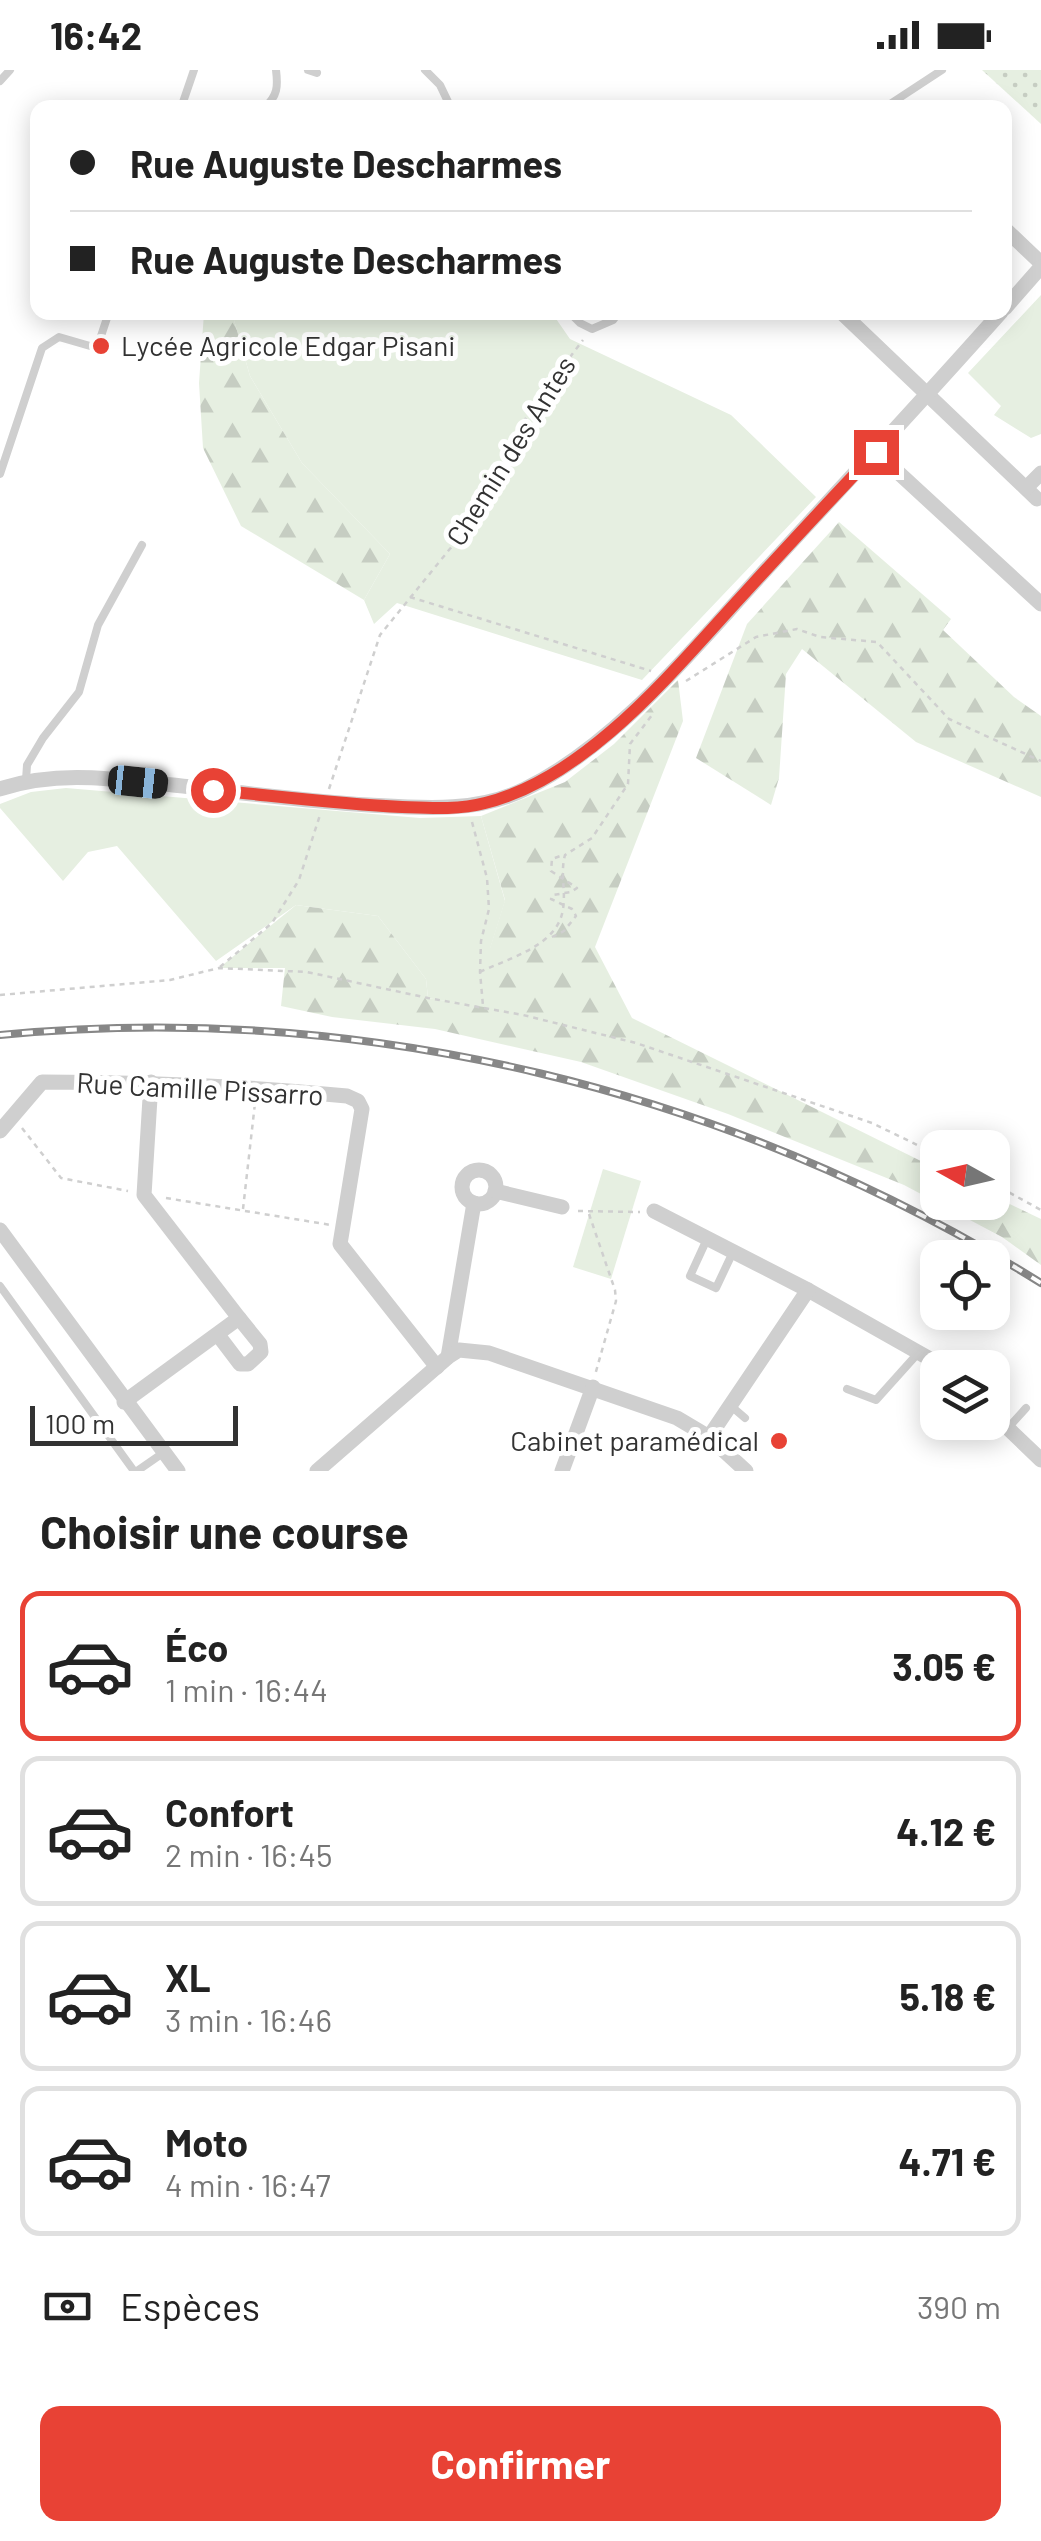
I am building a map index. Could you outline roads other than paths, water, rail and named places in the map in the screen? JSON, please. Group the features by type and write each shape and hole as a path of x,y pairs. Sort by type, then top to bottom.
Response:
{"street":[{"path":"1012,237 1041,265 1012,299"},
{"path":"849,320 1032,494 1041,473"},
{"path":"0,789 49,777 101,778 366,805 466,807 524,790 568,764 608,733 667,676 994,320"},
{"path":"876,452 1041,604"},
{"name":"Rue Camille Pissarro","path":"5,1125 42,1082 256,1087 347,1096 358,1101 362,1108 340,1244 442,1362"},
{"path":"151,1082 144,1194 260,1344 260,1352 248,1364 240,1364 218,1335"},
{"path":"470,1172 487,1172 496,1191 485,1203 474,1203 465,1197 462,1186 470,1172"},
{"path":"496,1191 562,1207"},
{"path":"442,1362 474,1203"},
{"path":"654,1211 920,1350"},
{"path":"0,1230 178,1471"},
{"path":"709,1438 808,1290"},
{"path":"124,1402 239,1318"},
{"path":"317,1471 459,1350 489,1353 677,1418 709,1438 746,1471"},
{"path":"562,1471 592,1387"},
{"path":"1010,1430 1040,1466"}],"lane":[{"path":"0,81 10,70"},
{"path":"184,100 194,70"},
{"path":"272,100 278,88 276,70"},
{"path":"425,70 448,100"},
{"path":"896,100 942,70"},
{"path":"0,474 42,348 59,337 96,348 106,320"},
{"name":"Chemin des Antes","path":"577,320 592,329 613,320"},
{"path":"26,782 27,765 42,738 80,692 98,625 142,546"},
{"path":"707,1239 690,1276 716,1288 733,1252"},
{"path":"0,1286 136,1471 163,1453"},
{"path":"847,1389 876,1400 920,1358"},
{"path":"731,1406 745,1418"},
{"path":"1010,1426 1026,1408"}],"railway":[{"path":"0,1035 137,1028 273,1032 408,1047 541,1074 671,1110 799,1158 922,1215 1041,1283"}],"place":[{"name":"Lycée Agricole Edgar Pisani","path":"101,346"},
{"name":"Cabinet paramédical","path":"779,1441"}]}
